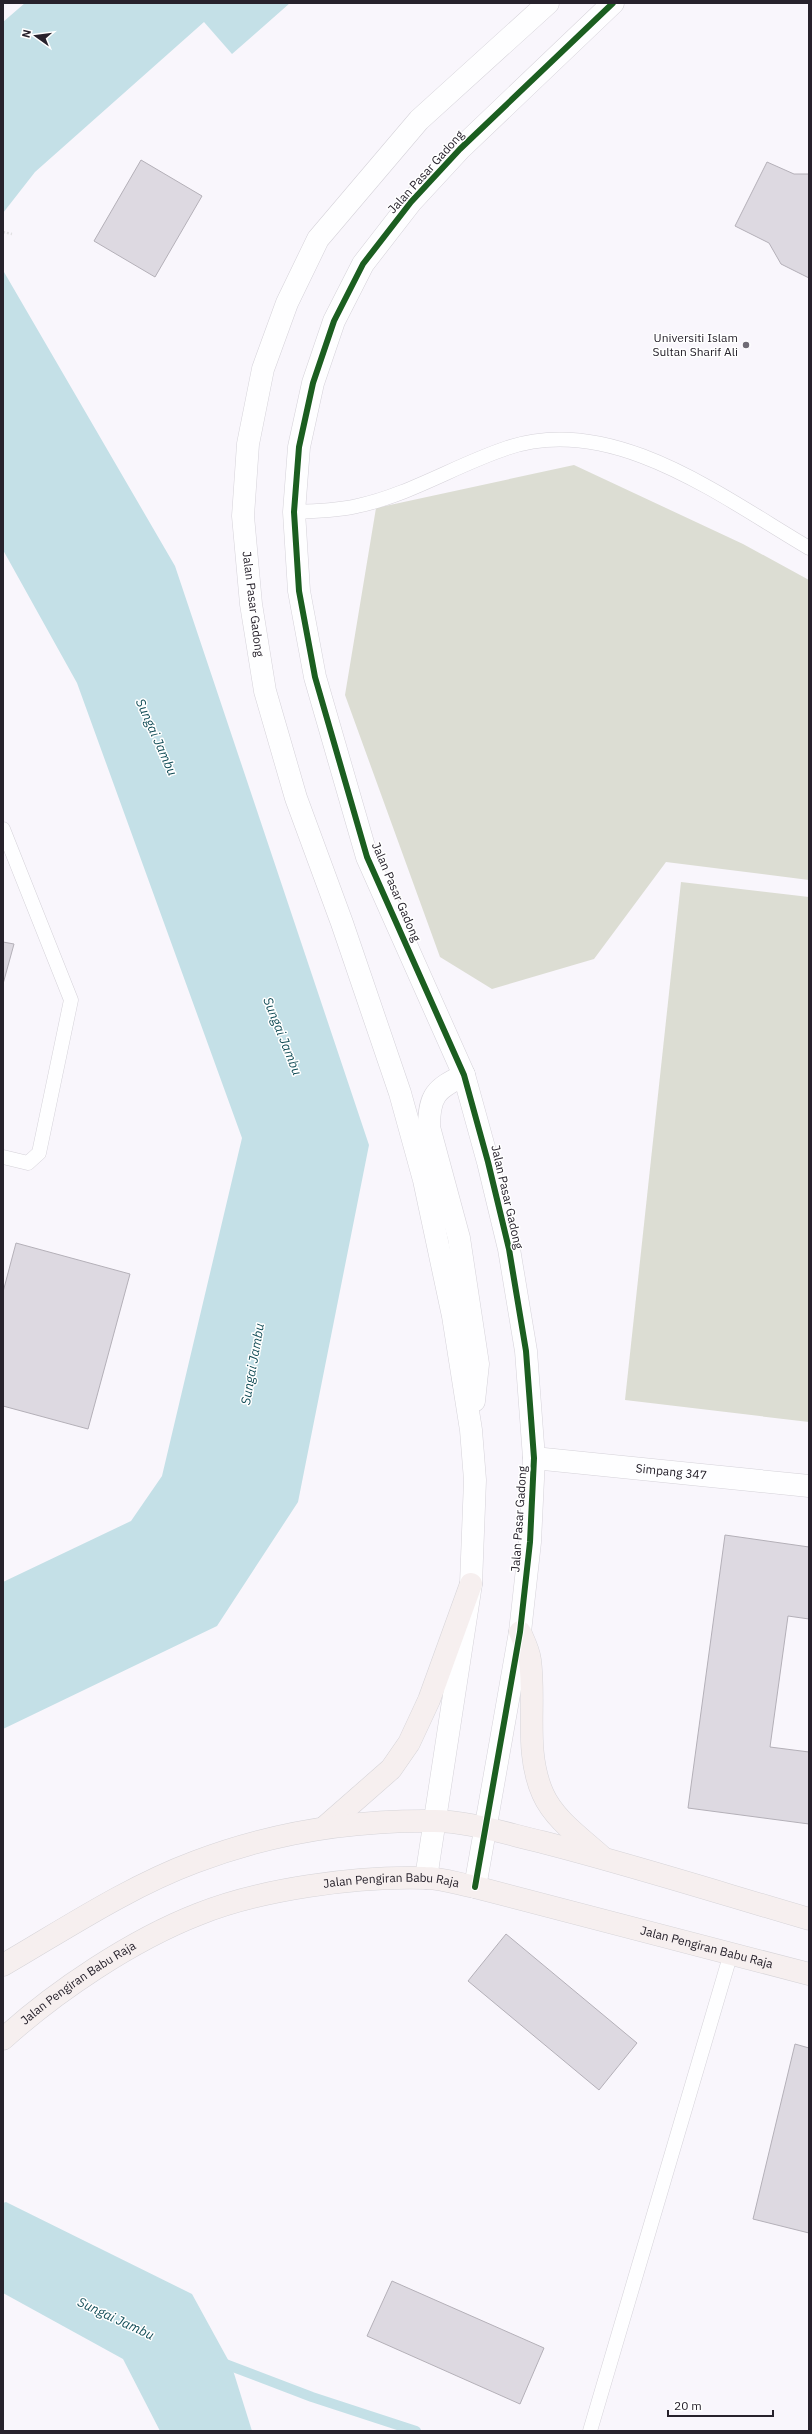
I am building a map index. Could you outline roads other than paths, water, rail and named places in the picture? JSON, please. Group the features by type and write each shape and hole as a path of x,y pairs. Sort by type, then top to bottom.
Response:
{"main road":[{"path":"326,1826 368,1792 391,1769 410,1744 429,1700 471,1584"},
{"path":"520,1632 530,1659 533,1698 532,1737 535,1769 543,1794 558,1815 602,1857"},
{"path":"3,1965 134,1890 193,1862 252,1842 326,1826 435,1820 486,1828 602,1857 809,1919"},
{"name":"Jalan Pengiran Babu Raja","path":"3,2039 28,2016 90,1973 142,1941 199,1914 263,1894 368,1879 426,1878 475,1887 809,1974"}],"street":[{"name":"Jalan Pasar Gadong","path":"426,1878 471,1584 475,1480 471,1430 451,1308 424,1180 402,1100 342,923 296,798 265,691 251,604 243,516 248,444 263,369 287,303 318,239 419,120 548,3"},
{"name":"Jalan Pasar Gadong","path":"475,1887 520,1632 530,1542 534,1458 526,1351 509,1249 488,1162 464,1075 367,856 316,677 299,591 294,512 300,447 313,383 334,321 363,264 411,202 460,149 613,3"},
{"path":"464,1075 442,1086 434,1095 429,1110 429,1121 458,1238 478,1364 471,1430"},
{"name":"Simpang 347","path":"534,1458 809,1486"}],"lane":[{"path":"294,512 357,506 386,498 508,448 554,438 596,441 633,453 676,471 809,548"},
{"path":"3,829 71,1000 39,1153 28,1163 3,1157"},
{"path":"590,2431 731,1953"}],"water":[{"path":"25,3 290,3 232,54 204,22 35,172 3,213 3,22"},
{"name":"Sungai Jambu","path":"3,253 4,272 175,566 369,1145 298,1502 217,1626 3,1729 3,1582 131,1521 162,1476 242,1138 77,683 3,550"},
{"name":"Sungai Jambu","path":"6,2202 192,2294 232,2367 252,2431 160,2431 123,2359 3,2293 3,2203"}],"waterway":[{"path":"220,2362 312,2397 416,2431"}],"place":[{"name":"Universiti Islam Sultan Sharif Ali","path":"746,345"}]}
